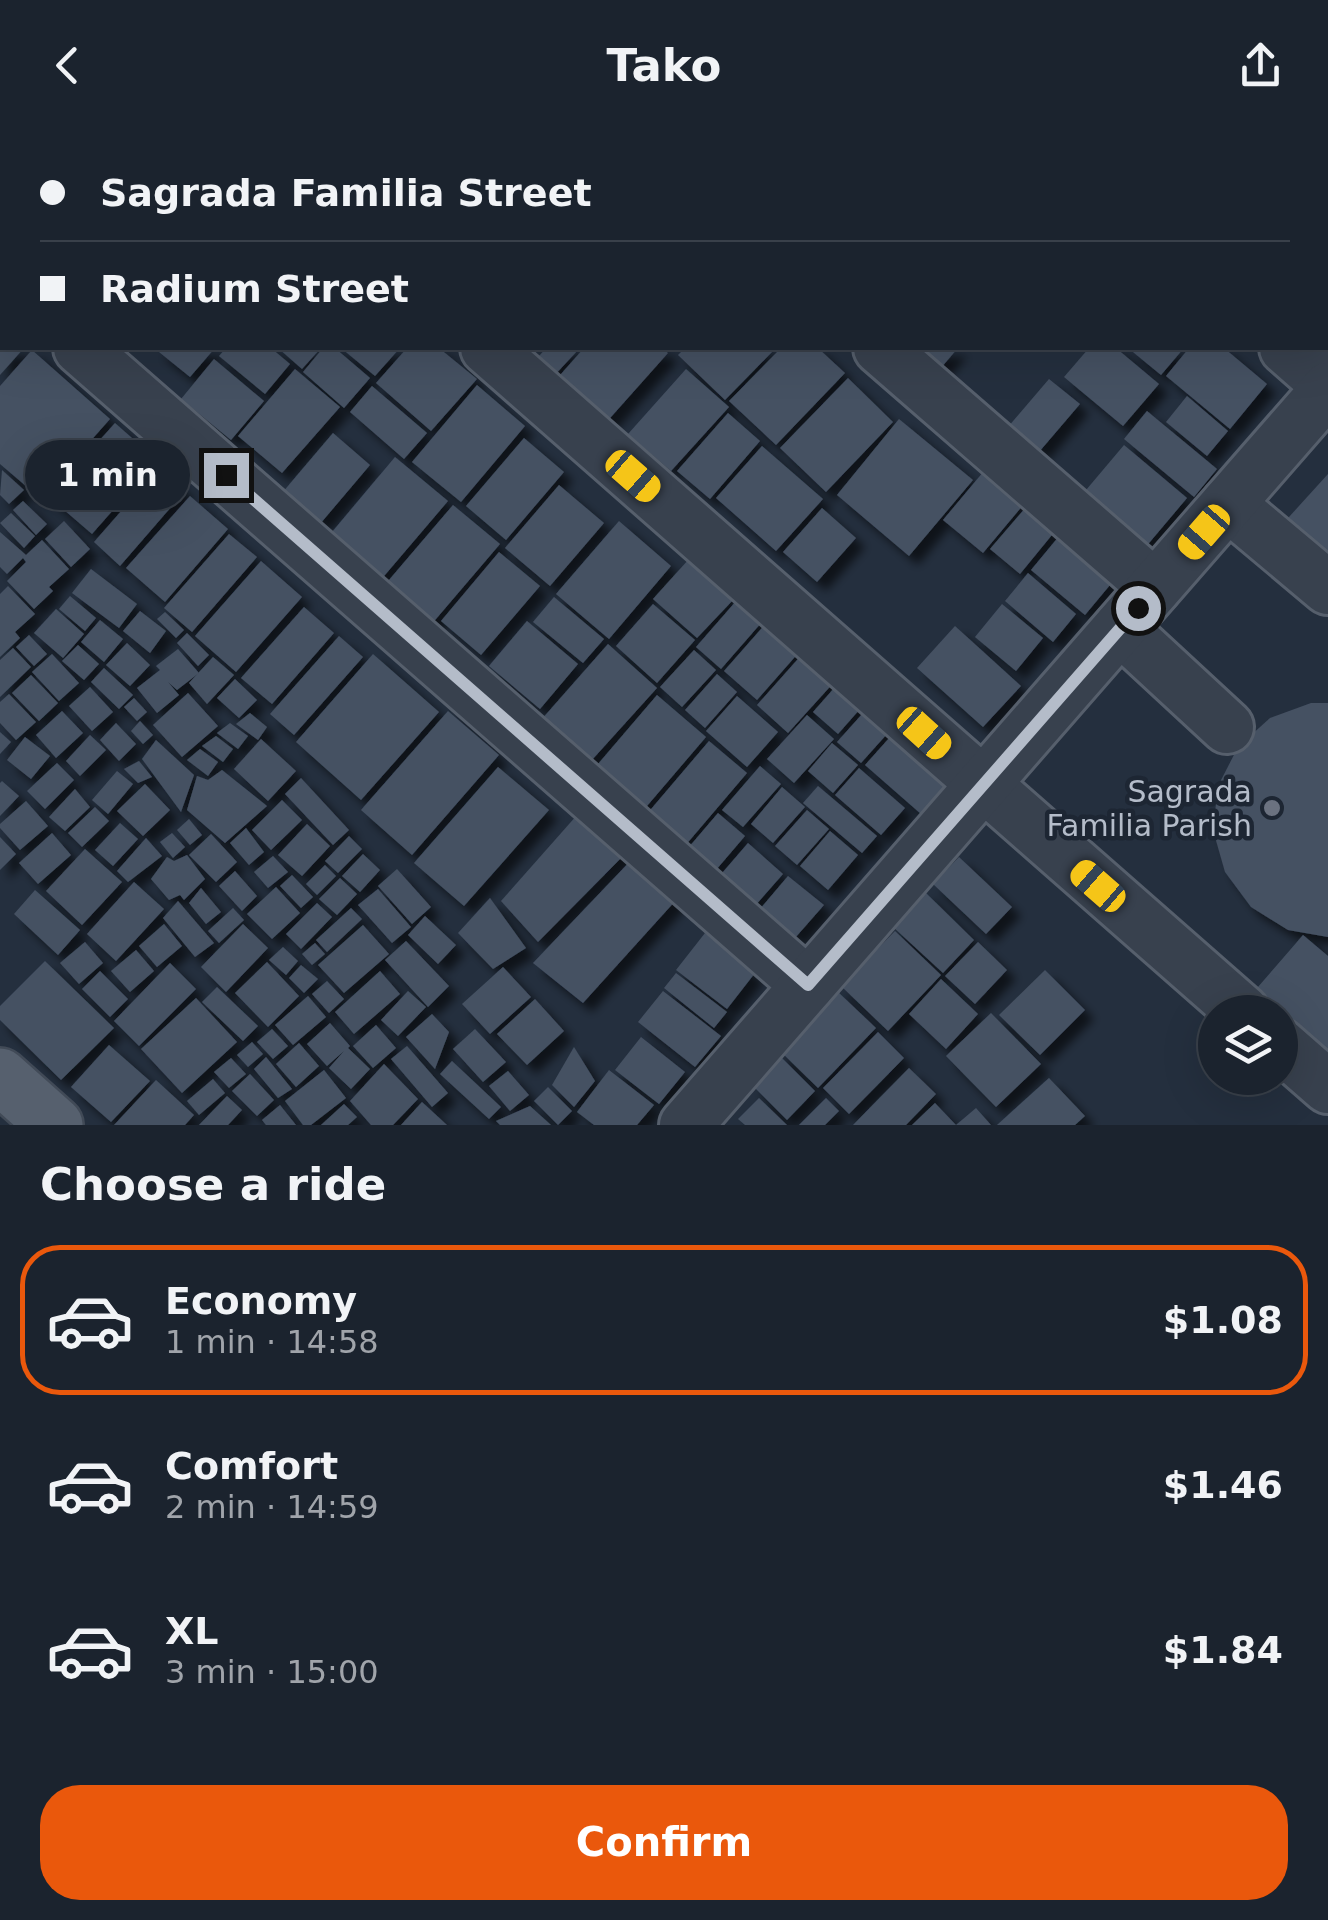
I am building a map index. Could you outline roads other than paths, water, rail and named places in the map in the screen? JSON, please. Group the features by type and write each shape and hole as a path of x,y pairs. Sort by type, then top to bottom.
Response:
{"main road":[{"path":"0,1076 56,1125"}],"street":[{"path":"82,350 808,985"},
{"path":"489,350 1224,995"},
{"path":"882,350 1155,587"},
{"path":"686,1125 1328,387 1288,350"},
{"path":"1228,504 1328,588"},
{"path":"1120,628 1227,727"},
{"path":"1298,1061 1328,1087"}],"place":[{"name":"Sagrada Familia Parish","path":"1272,808"}]}
